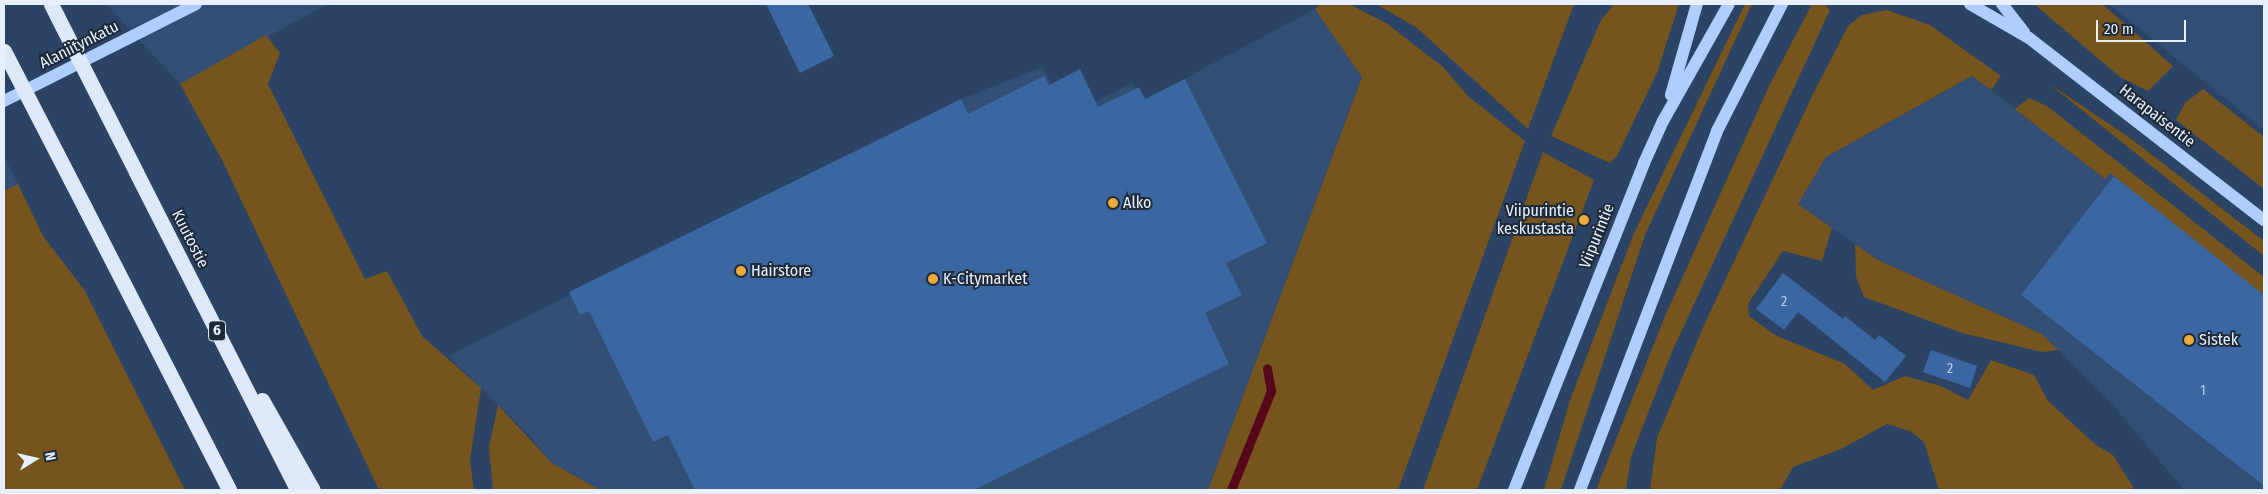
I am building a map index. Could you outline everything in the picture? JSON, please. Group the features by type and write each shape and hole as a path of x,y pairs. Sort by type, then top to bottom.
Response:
{"highway":[{"name":"Kuutostie","path":"54,10 297,490"},
{"path":"4,51 109,251 229,490"},
{"path":"161,222 314,490"},
{"path":"109,251 218,490"}],"main road":[{"name":"Alaniitynkatu","path":"4,101 196,4"},
{"path":"1663,121 1698,4"},
{"name":"Viipurintie","path":"1514,490 1663,121 1729,4"},
{"path":"1580,490 1717,131 1782,4"},
{"name":"Harapaisentie","path":"1970,4 2029,38 2264,220"},
{"name":"Harapaisentie","path":"2002,4 2029,38"}],"shaded area":[{"path":"106,4 328,4 180,84"},
{"path":"1320,4 1349,4 1386,23 1443,67 1469,97 1525,141 1398,490 1208,490 1362,77 1315,9"},
{"path":"1376,4 1574,4 1528,129 1417,28"},
{"path":"1614,4 1679,4 1657,73 1617,156 1610,163 1551,136 1601,20"},
{"path":"1745,4 1752,4 1645,235 1561,490 1544,490 1570,400 1634,233"},
{"path":"1812,4 1825,4 1830,10 1671,354 1631,457 1626,490 1596,490 1665,316 1770,84"},
{"path":"2034,4 2102,4 2173,66 2148,91 2120,77"},
{"path":"2109,4 2264,4 2264,130"},
{"name":"K-Citymarket","path":"1315,9 1362,76 1208,490 600,490 552,463 531,437 448,356 961,99 1042,67 1068,115 1132,83 1146,99"},
{"path":"1887,10 1930,25 2001,76 1991,90 1972,76 1826,157 1798,204 1832,228 1822,261 1783,251 1748,304 1749,316 1775,335 1845,364 1873,390 1905,376 1941,386 1968,400 1991,360 2034,375 2048,401 2096,445 2113,455 2135,490 1939,490 1924,442 1912,432 1887,424 1841,449 1793,467 1780,490 1650,490 1657,438 1704,325 1812,96 1848,26 1862,15"},
{"path":"266,35 280,53 268,84 365,279 387,271 422,336 481,388 470,461 474,490 379,490 222,160 180,84"},
{"path":"1973,76 2105,179 2110,173 2264,297 2264,490 2184,490 2111,403 2042,334 1878,260 1798,204 1826,157"},
{"path":"2048,83 2130,138 2264,241 2264,256"},
{"path":"2203,89 2264,137 2264,189 2176,120 2185,103"},
{"path":"2029,98 2047,106 2264,277 2264,297 2110,173 2105,179 2015,109"},
{"path":"1543,152 1594,180 1477,490 1423,490"},
{"path":"4,156 18,184 4,191"},
{"path":"18,184 43,236 85,291 185,490 4,490 4,191"},
{"path":"1855,244 1878,260 2042,334 2058,350 2042,352 1962,333 1864,297 1856,277"},
{"path":"498,405 552,463 600,490 493,490 489,447"}],"building":[{"path":"766,4 808,4 834,56 800,73"},
{"name":"K-Citymarket","path":"1080,69 1098,107 1139,87 1145,99 1185,79 1267,243 1226,263 1242,295 1205,313 1229,364 974,490 695,490 668,435 653,442 589,311 580,315 569,292 961,99 968,114 1044,76 1049,85"},
{"path":"2114,176 2264,295 2264,486 2021,295"},
{"path":"1783,273 1843,319 1845,316 1875,340 1879,335 1906,356 1885,382 1798,312 1784,330 1756,309"},
{"path":"1931,350 1977,366 1970,388 1923,372"}],"waterway":[{"path":"1231,490 1271,391 1267,368"}],"place":[{"name":"Alko","path":"1113,203"},
{"name":"Viipurintie keskustasta","path":"1584,220"},
{"name":"Hairstore","path":"741,271"},
{"name":"K-Citymarket","path":"933,279"},
{"name":"Sistek","path":"2189,340"}]}
